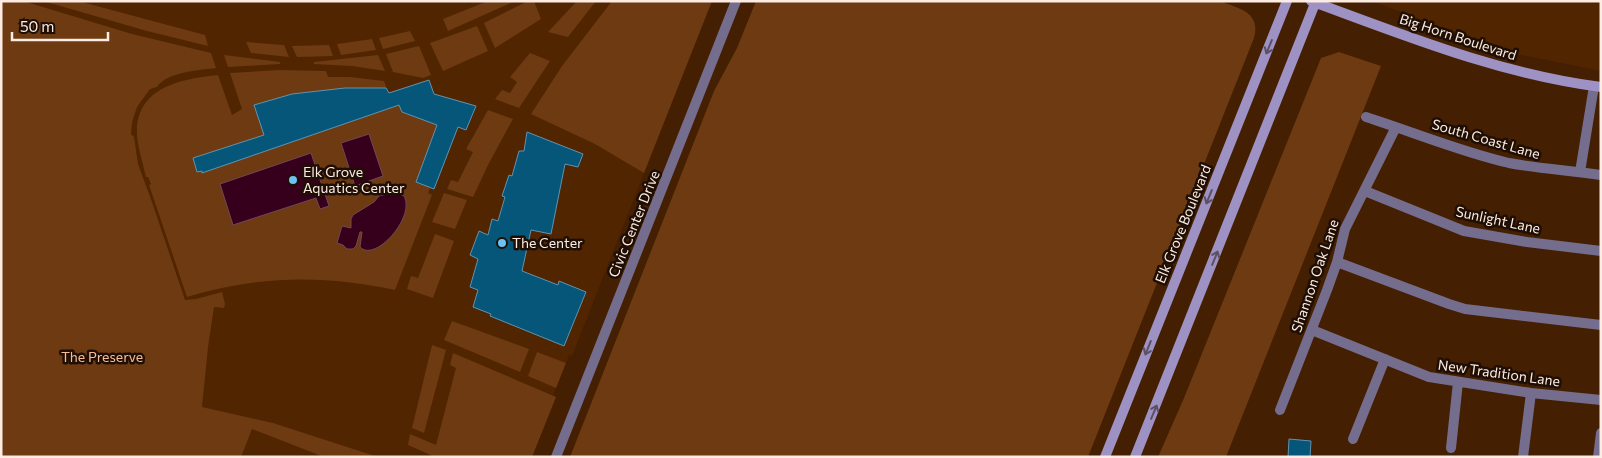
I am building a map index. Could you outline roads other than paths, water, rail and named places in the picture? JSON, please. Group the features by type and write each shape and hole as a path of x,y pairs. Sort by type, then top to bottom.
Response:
{"main road":[{"name":"Elk Grove Boulevard","path":"1105,457 1287,1"},
{"name":"Big Horn Boulevard","path":"1314,2 1450,51 1506,68 1598,86"},
{"path":"1135,457 1314,2"}],"street":[{"name":"Civic Center Drive","path":"556,457 736,1"},
{"path":"1580,172 1598,86"},
{"name":"South Coast Lane","path":"1366,117 1469,152 1507,162 1544,169 1601,175"},
{"name":"Shannon Oak Lane","path":"1280,410 1337,262 1345,229 1396,127"},
{"name":"Sunlight Lane","path":"1365,192 1464,231 1527,242 1601,251"},
{"path":"1337,262 1465,309 1601,326"},
{"name":"New Tradition Lane","path":"1312,330 1429,377 1530,393 1601,400"},
{"path":"1353,439 1385,359"},
{"path":"1451,448 1458,382"},
{"path":"1523,457 1530,393"},
{"path":"1598,457 1601,433"}],"place":[{"name":"Elk Grove Aquatics Center","path":"293,180"},
{"name":"The Center","path":"502,243"}],"park label":[{"name":"The Preserve","path":"102,357"}]}
